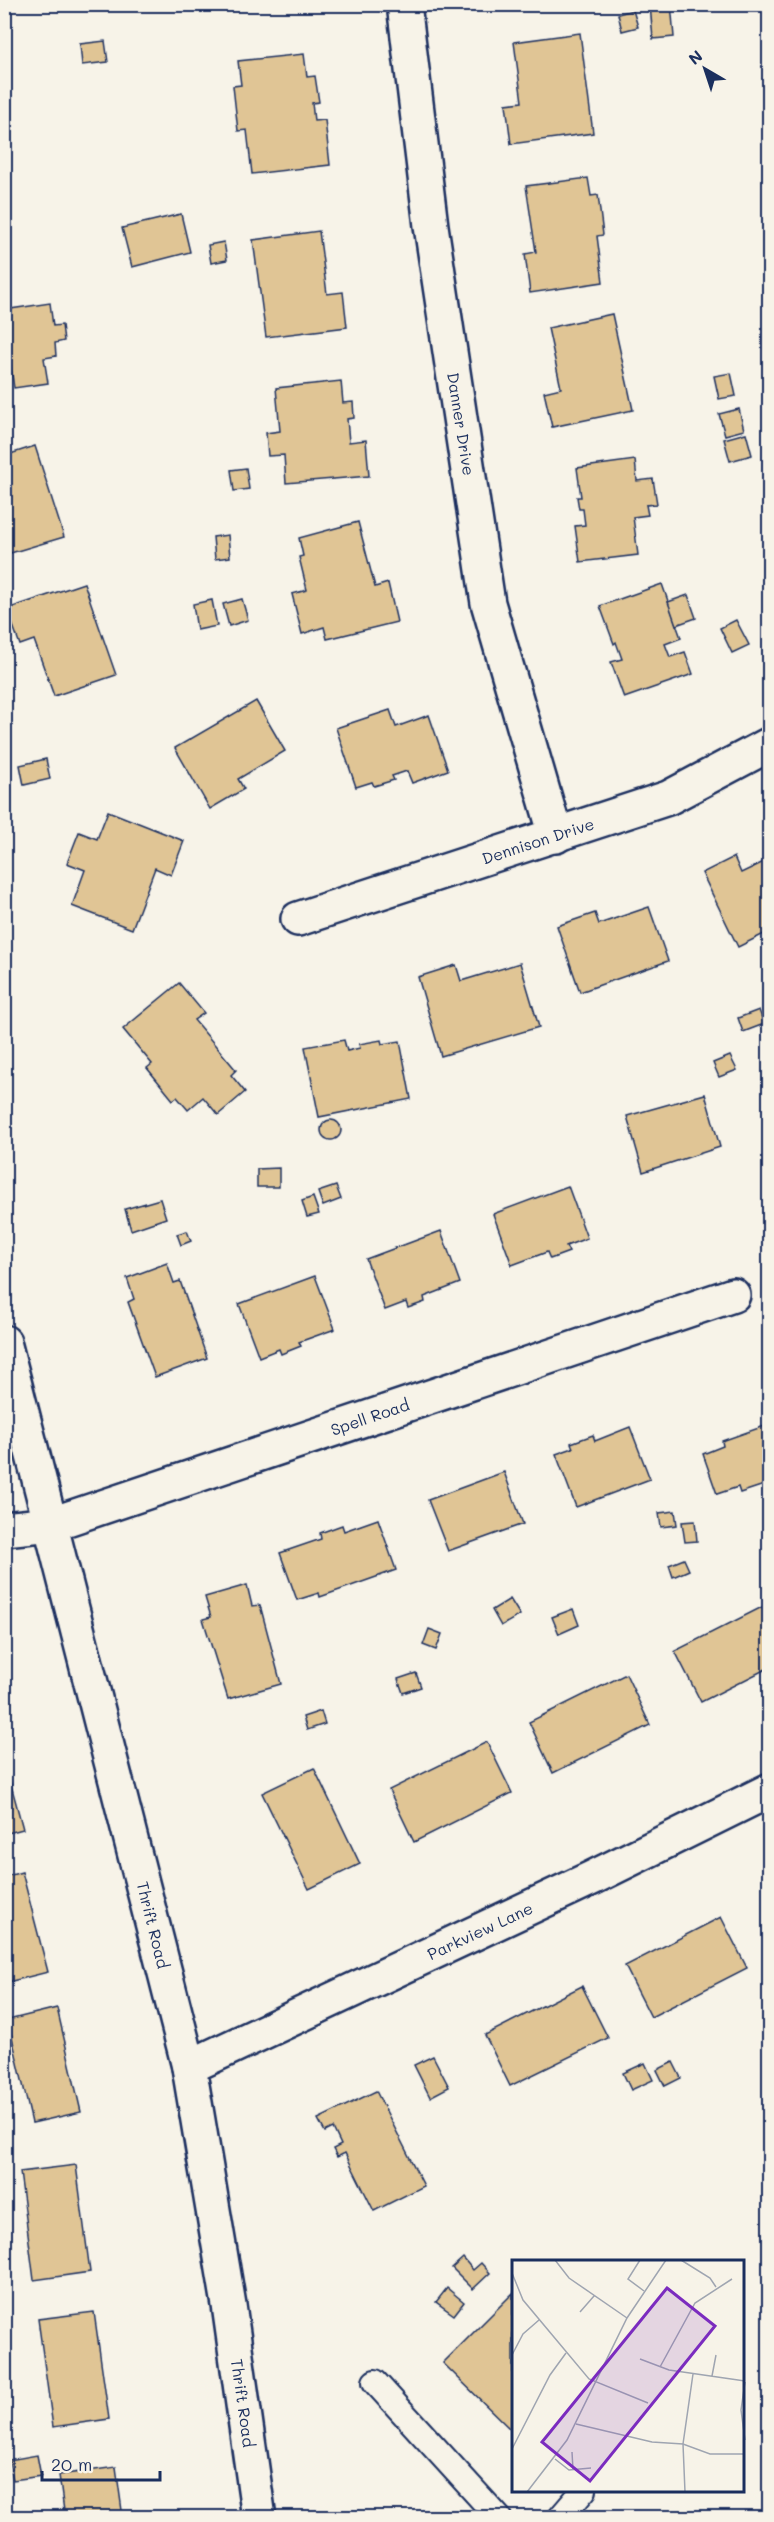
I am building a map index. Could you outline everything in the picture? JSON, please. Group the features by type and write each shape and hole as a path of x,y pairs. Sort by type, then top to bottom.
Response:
{"street":[{"name":"Danner Drive","path":"404,4 431,226 488,603 556,836"},
{"name":"Dennison Drive","path":"298,919 668,798 770,744"},
{"name":"Spell Road","path":"4,1529 52,1524 733,1294"},
{"name":"Thrift Road","path":"4,1342 189,2067 230,2305 259,2517"},
{"name":"Parkview Lane","path":"189,2067 592,1878 770,1790"}],"lane":[{"path":"375,2382 500,2517"},
{"path":"560,2517 582,2492"}],"building":[{"path":"671,4 674,37 653,39 650,5"},
{"path":"633,10 638,27 622,31 618,14"},
{"path":"580,33 593,133 511,144 506,104 522,102 514,42"},
{"path":"105,41 108,62 82,65 80,44"},
{"path":"304,54 307,77 315,76 319,102 312,103 314,121 325,120 330,165 252,174 247,130 238,131 233,86 241,85 238,61"},
{"path":"588,178 591,196 598,195 603,235 597,236 603,282 530,293 525,254 536,252 526,186"},
{"path":"181,214 190,252 132,267 122,228"},
{"path":"319,231 327,294 343,292 347,327 266,337 253,240"},
{"path":"224,242 227,260 211,263 208,245"},
{"path":"50,303 53,326 62,325 64,341 55,343 56,356 44,358 48,383 14,388 10,362 4,363 4,310"},
{"path":"612,314 633,410 552,427 544,392 561,388 548,328"},
{"path":"731,373 736,396 719,399 714,376"},
{"path":"341,381 343,403 353,402 354,418 347,419 349,442 366,440 369,476 286,483 284,455 268,456 266,433 280,431 276,388"},
{"path":"739,409 744,430 725,435 719,414"},
{"path":"746,433 752,455 730,461 724,439"},
{"path":"35,446 64,537 4,555 4,456"},
{"path":"635,460 637,481 653,479 657,504 646,505 648,515 633,517 638,555 580,562 575,526 585,525 583,509 579,509 577,497 581,497 577,468"},
{"path":"246,468 249,489 234,491 231,470"},
{"path":"358,522 375,587 388,583 397,622 327,639 324,627 302,634 292,594 307,590 299,557 303,556 299,538"},
{"path":"228,535 230,557 215,559 213,537"},
{"path":"84,583 116,675 54,696 34,640 20,645 7,609"},
{"path":"662,584 681,638 665,644 670,657 685,652 693,674 624,698 611,662 622,659 600,606"},
{"path":"688,595 696,618 676,625 668,602"},
{"path":"242,599 248,620 229,626 223,604"},
{"path":"212,600 217,626 197,630 193,604"},
{"path":"736,620 749,645 732,653 720,628"},
{"path":"256,701 285,751 238,779 244,789 210,809 175,748"},
{"path":"390,710 396,727 429,715 448,770 412,783 407,771 392,776 394,780 374,786 372,782 356,787 336,728"},
{"path":"46,759 50,779 24,785 20,765"},
{"path":"108,811 184,841 171,875 155,868 132,929 72,906 85,870 67,863 79,832 97,839"},
{"path":"734,857 741,873 770,859 770,931 738,947 702,873"},
{"path":"649,907 668,961 580,992 557,926 595,913 599,924"},
{"path":"520,963 539,1027 441,1056 418,977 456,965 461,981"},
{"path":"179,983 204,1013 194,1020 236,1070 231,1075 245,1092 218,1115 203,1097 188,1110 177,1097 173,1100 147,1068 152,1064 123,1029"},
{"path":"759,1010 764,1024 743,1032 738,1018"},
{"path":"344,1040 347,1051 360,1048 359,1044 381,1040 382,1044 400,1041 411,1099 319,1117 305,1047"},
{"path":"730,1056 737,1070 719,1077 713,1063"},
{"path":"705,1094 720,1147 643,1172 627,1116"},
{"path":"331,1120 338,1123 341,1130 338,1137 331,1140 324,1137 321,1130 324,1123"},
{"path":"279,1168 279,1187 257,1187 257,1169"},
{"path":"336,1186 341,1199 323,1206 318,1192"},
{"path":"568,1186 587,1238 566,1246 569,1252 550,1259 547,1252 512,1265 493,1214"},
{"path":"313,1197 319,1214 307,1217 302,1201"},
{"path":"160,1199 166,1218 131,1230 125,1209"},
{"path":"187,1231 191,1241 181,1245 177,1234"},
{"path":"441,1231 460,1283 424,1297 425,1302 408,1308 406,1302 385,1310 366,1259"},
{"path":"167,1263 174,1283 180,1281 207,1358 155,1377 128,1302 134,1299 127,1278"},
{"path":"315,1276 335,1329 299,1342 301,1346 281,1354 279,1349 259,1357 239,1304"},
{"path":"770,1424 770,1483 740,1493 738,1487 717,1494 703,1454 723,1446 722,1441"},
{"path":"630,1427 650,1479 576,1507 556,1454 573,1448 571,1443 593,1435 595,1441"},
{"path":"504,1472 523,1524 448,1551 428,1500"},
{"path":"675,1511 677,1525 661,1527 659,1513"},
{"path":"378,1519 396,1570 320,1597 319,1593 297,1600 280,1553 321,1539 320,1533 342,1525 344,1531"},
{"path":"695,1521 697,1541 685,1542 682,1522"},
{"path":"684,1559 689,1570 673,1577 669,1565"},
{"path":"247,1585 252,1606 260,1605 281,1684 228,1699 203,1619 211,1617 205,1597"},
{"path":"510,1599 520,1615 501,1626 492,1610"},
{"path":"770,1603 770,1667 701,1702 675,1651"},
{"path":"573,1609 579,1625 559,1634 552,1617"},
{"path":"429,1629 442,1634 436,1650 423,1645"},
{"path":"416,1673 421,1687 403,1693 398,1679"},
{"path":"626,1674 650,1725 553,1773 529,1722"},
{"path":"321,1711 325,1724 307,1730 303,1717"},
{"path":"487,1742 512,1793 414,1842 389,1790"},
{"path":"4,1759 23,1829 4,1834"},
{"path":"314,1768 360,1864 309,1889 262,1793"},
{"path":"22,1872 48,1972 4,1983 4,1877"},
{"path":"721,1917 747,1968 651,2017 625,1966"},
{"path":"582,1986 608,2038 510,2086 485,2035"},
{"path":"57,2008 81,2112 32,2123 8,2020"},
{"path":"433,2056 449,2087 430,2097 414,2065"},
{"path":"673,2062 681,2078 665,2086 657,2070"},
{"path":"645,2063 653,2080 631,2090 623,2073"},
{"path":"376,2091 424,2186 374,2211 345,2153 337,2157 333,2149 341,2145 333,2128 325,2132 318,2119"},
{"path":"76,2165 90,2272 34,2280 20,2172"},
{"path":"463,2258 473,2270 481,2263 490,2273 473,2289 452,2268"},
{"path":"447,2288 464,2302 454,2315 436,2302"},
{"path":"512,2294 512,2431 443,2363"},
{"path":"94,2312 109,2419 53,2427 38,2319"},
{"path":"37,2455 41,2476 13,2480 9,2460"},
{"path":"116,2467 123,2518 65,2518 59,2475"}]}
